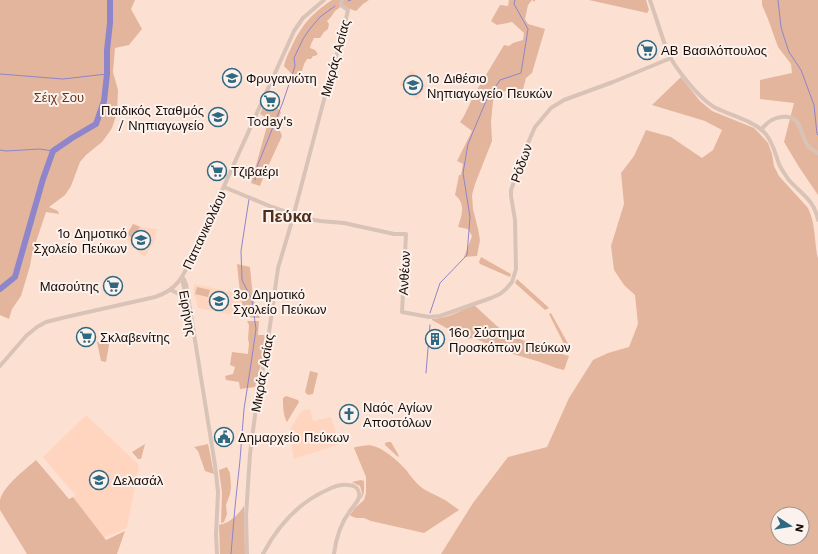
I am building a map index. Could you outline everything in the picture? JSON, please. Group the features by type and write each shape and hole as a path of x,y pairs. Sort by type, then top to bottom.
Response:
{"street":[{"name":"Παπανικολάου","path":"0,366 26,336 46,322 151,299 171,290 178,283 182,278 224,187 294,31 303,18 316,5 324,0"},
{"name":"Μικράς Ασίας","path":"247,554 246,516 249,468 258,392 266,354 279,262 294,215 327,85 343,35 348,10 341,5 342,0"},
{"path":"650,0 662,38 671,58 695,91 715,108 750,123 766,134 771,142 778,163 783,172 812,203 818,220"},
{"name":"Ρόδων","path":"402,312 429,317 440,316 491,298 500,294 506,289 512,282 516,269 515,220 511,190 535,127 551,108 564,100 671,58"},
{"path":"761,130 770,121 777,118 783,116 794,119 799,124 807,145 818,153"},
{"path":"224,187 294,215"},
{"name":"Ανθέων","path":"294,215 394,234 406,234 402,312"},
{"name":"Ειρήνης","path":"182,278 213,465 215,468"},
{"name":"Ειρήνης","path":"182,278 186,284 215,468 218,495 216,530 217,554"},
{"path":"171,290 186,300"},
{"path":"263,554 270,540 296,510 315,496 325,491 339,486 351,485 358,489 359,497 340,528 334,554"}],"shaded area":[{"name":"1ο Διθέσιο Νηπιαγωγείο Πευκών","path":"412,70 426,86 417,99 399,84"},
{"name":"Παιδικός Σταθμός / Νηπιαγωγείο","path":"212,110 225,114 223,125 210,122"},
{"name":"1ο Δημοτικό Σχολείο Πεύκων","path":"133,223 142,227 157,229 154,243 146,256 142,256 125,237"},
{"name":"3ο Δημοτικό Σχολείο Πεύκων","path":"194,284 241,294 243,317 198,308 196,298 194,296"},
{"path":"310,409 313,421 331,417 340,444 294,459 289,431 301,411"},
{"name":"Δελασάλ","path":"86,415 139,465 127,528 104,538 73,497 76,495 43,457"}],"green space":[{"name":"Σέιχ Σου","path":"0,0 135,0 131,9 142,29 129,45 115,48 113,72 118,90 117,113 112,128 102,142 80,162 71,186 65,195 49,207 58,211 59,214 46,212 32,254 21,296 12,309 9,319 0,315"},
{"path":"332,0 369,0 356,11 343,5 335,11 327,21 329,24 328,29 320,38 314,38 311,44 310,48 315,50 318,54 313,56 311,59 307,59 300,78 294,76 284,66 295,40 307,21 318,10"},
{"path":"509,0 532,0 528,5 525,19 528,24 545,29 532,73 526,78 522,93 509,90 503,92 493,101 491,122 492,141 472,195 473,209 480,240 477,256 464,257 472,236 468,229 458,227 462,214 462,206 461,202 455,195 463,164 457,161 472,131 460,122 474,95 504,45 509,46 523,40 524,33 512,22 497,25 491,21 500,5 508,6"},
{"path":"589,0 646,0 649,10 647,13"},
{"path":"762,0 818,0 818,195 784,142 794,103 760,99 760,80 792,73 791,64 778,47 762,5"},
{"path":"681,77 700,101 712,111 754,128 759,133 768,143 774,166 779,176 808,208 811,214 818,259 818,554 441,554 473,503 508,457 547,447 569,398 593,360 608,353 629,347 638,324 635,295 624,285 614,270 611,246 624,204 621,173 634,156 646,130 671,137 702,158 713,150 722,130 705,121 652,105"},
{"path":"263,107 276,107 281,112 277,123 282,136 260,186 251,183 269,119 260,114"},
{"path":"133,224 140,227 133,238 127,235"},
{"path":"481,257 511,274 510,277 480,264 479,262"},
{"path":"237,264 250,267 253,298 260,318 247,316 245,313 241,300"},
{"path":"517,279 549,308 545,310 515,283"},
{"path":"197,287 210,290 208,297 195,294"},
{"path":"474,305 507,334 554,352 569,356 564,370 496,349 477,339 466,339 432,320 448,316"},
{"path":"551,313 571,349 567,350 549,314"},
{"path":"247,321 259,321 258,335 267,335 255,387 240,389 239,382 226,380 225,376 233,374 235,367 230,365 232,352 248,354 249,325"},
{"path":"110,339 106,362 101,361 97,342"},
{"path":"310,371 318,373 313,394 308,395 305,392"},
{"path":"286,396 298,400 299,402 287,422 283,404 283,398"},
{"path":"391,442 399,457 385,445 385,443"},
{"path":"145,444 141,459 138,459 132,452"},
{"path":"208,444 214,474 205,471 198,451 194,447"},
{"path":"369,445 379,448 390,455 421,487 459,510 424,533 351,516 350,515 355,508 364,500 366,493 366,477 354,448"},
{"path":"36,460 69,499 73,497 106,540 125,531 117,554 27,554 0,510 0,500 2,494 10,483"},
{"path":"227,467 230,473 231,487 226,505 227,514 224,522 221,523 222,493 219,470"},
{"path":"361,480 364,481 364,488 361,499 362,493 360,486 352,482"},
{"path":"244,506 245,554 220,554 219,525 233,518"}],"waterway":[{"path":"0,289 15,277 43,179 53,151 96,124 104,101 107,74 110,0"},
{"path":"430,313 440,283 467,255 470,217 463,173 468,144 486,101 500,80 521,73 528,29 514,4 515,0"},
{"path":"778,0 781,27 789,52 801,70 814,105 818,135"},
{"path":"255,180 257,167 283,102 295,66 294,58 309,30 320,17 335,6"},
{"path":"0,74 63,79 107,74"},
{"path":"0,150 40,149 53,151"},
{"path":"231,554 244,409 256,329 252,300 242,280 241,251 249,199"},
{"path":"426,373 430,325"}],"place":[{"name":"ΑΒ Βασιλόπουλος","path":"647,50"},
{"name":"Φρυγανιώτη","path":"232,78"},
{"name":"1ο Διθέσιο Νηπιαγωγείο Πευκών","path":"413,85"},
{"name":"Today's","path":"270,101"},
{"name":"Παιδικός Σταθμός / Νηπιαγωγείο","path":"218,117"},
{"name":"Τζιβαέρι","path":"217,171"},
{"name":"1ο Δημοτικό Σχολείο Πεύκων","path":"141,240"},
{"name":"Μασούτης","path":"113,286"},
{"name":"3ο Δημοτικό Σχολείο Πεύκων","path":"219,301"},
{"name":"Σκλαβενίτης","path":"86,337"},
{"name":"16ο Σύστημα Προσκόπων Πεύκων","path":"435,339"},
{"name":"Ναός Αγίων Αποστόλων","path":"349,414"},
{"name":"Δημαρχείο Πεύκων","path":"224,437"},
{"name":"Δελασάλ","path":"99,480"}],"district":[{"name":"Πεύκα","path":"287,216"}]}
